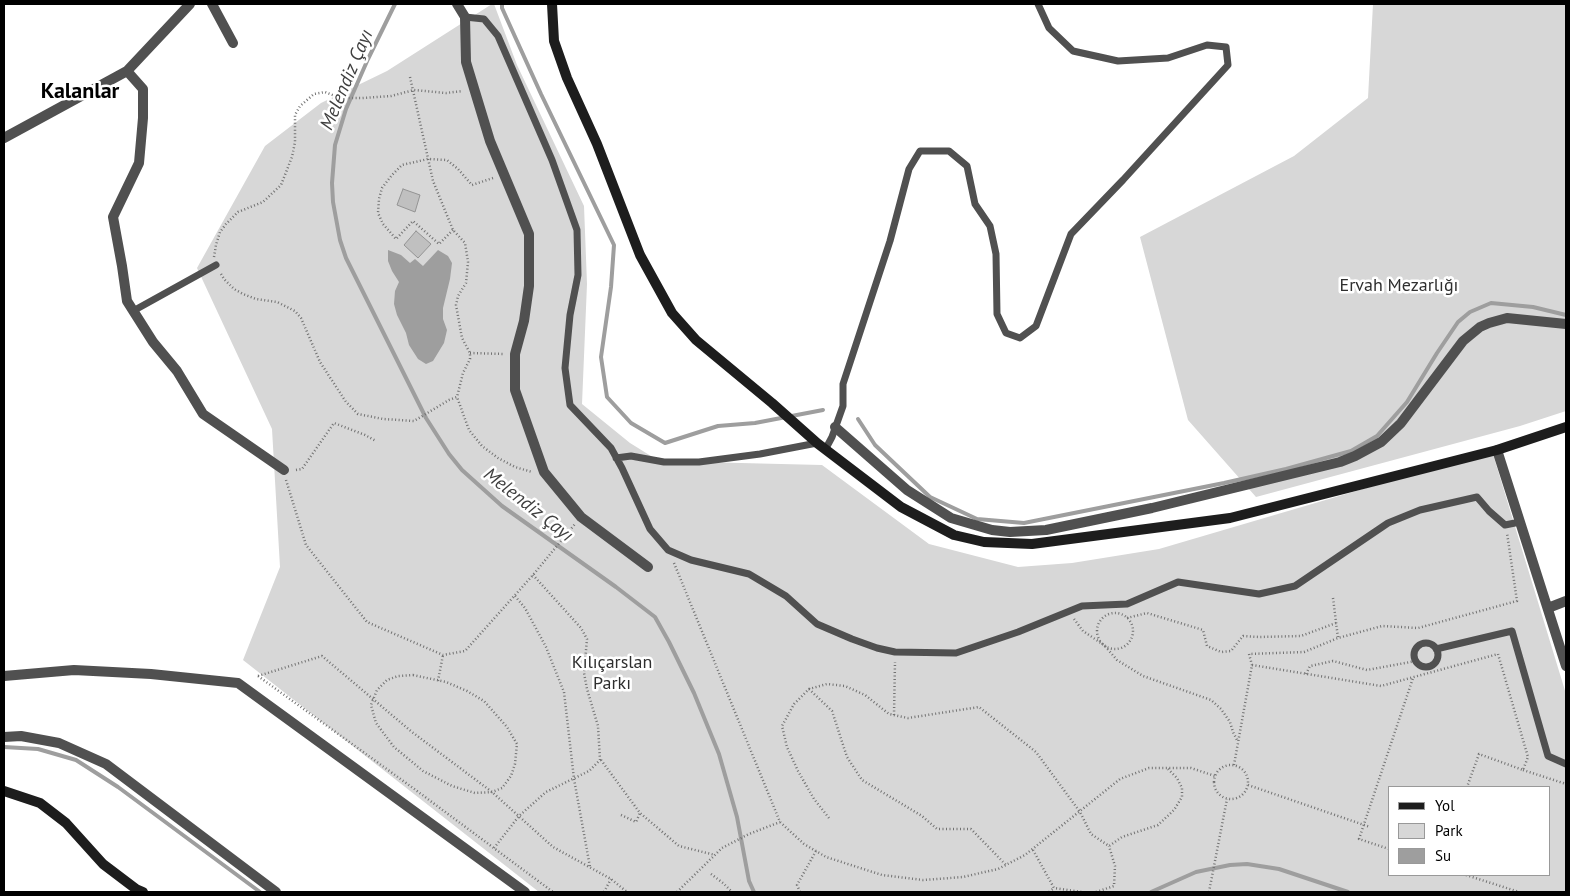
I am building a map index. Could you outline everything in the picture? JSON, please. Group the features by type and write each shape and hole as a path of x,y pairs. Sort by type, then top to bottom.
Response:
{"main road":[{"path":"552,4 554,41 566,78 597,144 640,255 672,313 696,340 772,403 817,444 901,507 954,535 984,542 1032,544 1230,518 1497,450 1566,427"},
{"path":"4,790 40,803 66,823 103,864 136,889 143,892"}],"street":[{"path":"4,138 127,71 190,4"},
{"path":"212,4 233,43"},
{"path":"457,4 465,17 466,62 490,141 530,234 529,286 524,321 515,354 515,390 544,472 581,516 648,567"},
{"path":"127,71 143,89 143,118 139,163 113,217 127,301 152,342 176,370 203,414 284,470"},
{"path":"835,428 907,490 951,518 992,530 1019,532 1046,530 1152,508 1340,462 1381,442 1401,423 1463,341 1480,327 1507,318 1566,324"},
{"path":"1497,450 1566,666"},
{"path":"1548,608 1566,601"},
{"path":"4,676 74,670 151,674 238,683 524,892"},
{"path":"4,737 21,736 59,743 106,764 276,892"}],"lane":[{"path":"825,450 842,406 844,384 890,241 908,169 920,151 949,151 967,166 975,204 990,226 996,254 998,314 1006,333 1020,338 1036,326 1072,234 1124,180 1228,65 1226,47 1207,45 1168,58 1118,61 1073,51 1048,28 1038,4"},
{"path":"465,17 484,19 498,36 552,160 577,230 578,275 570,315 565,368 570,404 612,448 650,530 668,550 691,560 749,574 786,596 817,624 877,648 895,652 956,653 1018,632 1082,606 1127,604 1178,582 1259,594 1295,586 1388,523 1420,510 1477,496 1505,525 1520,522"},
{"path":"133,311 216,265"},
{"path":"616,458 631,456 664,462 699,462 817,444"},
{"path":"1436,649 1436,661 1430,666 1422,666 1416,661 1415,650 1420,645 1427,643 1436,649 1512,631 1548,756 1566,764"}],"path":[{"path":"410,77 433,181 453,230 465,243 468,262 466,283 458,296 456,305 462,338 470,353 470,359 463,373 457,397 469,430 482,446 498,458 515,467 534,472 543,468"},
{"path":"457,397 414,421 383,419 358,414 346,402 325,369 301,318 295,311 277,302 256,299 234,290 224,279 216,265 214,255 220,232 226,224 238,212 263,202 280,185 292,157 295,142 295,115 300,106 314,94 325,92 340,98 362,98 391,96 414,90 446,93 474,90"},
{"path":"453,230 439,244 413,221 396,239 383,224 378,213 382,188 402,165 428,159 447,160 472,185 504,174"},
{"path":"470,353 515,354"},
{"path":"376,441 334,423 302,469 284,470 289,494 306,545 368,622 442,655 465,651 575,525"},
{"path":"1234,765 1252,665 1249,654 1304,652 1338,638 1382,626 1418,628 1517,601 1505,525"},
{"path":"668,550 780,822 804,844 826,857 882,875 923,880 963,877 998,869 1033,849 1120,779 1149,768 1191,768 1215,776"},
{"path":"533,575 581,628 587,639 584,673 598,726 600,760 640,813 679,846 715,855"},
{"path":"515,596 525,608 546,647 564,692 574,779 590,867"},
{"path":"1333,598 1338,638"},
{"path":"1068,612 1084,631 1104,645 1115,649 1121,648 1130,641 1132,629 1127,618"},
{"path":"1238,742 1230,722 1221,709 1211,700 1143,676 1117,660 1098,636 1099,625 1102,620 1111,614 1127,618 1147,613 1175,620 1202,630 1207,646 1221,652 1232,651 1243,636 1301,636 1336,623"},
{"path":"894,715 895,652"},
{"path":"1252,665 1381,686 1498,654 1528,758 1523,770"},
{"path":"438,681 442,655"},
{"path":"553,892 258,676 322,656 412,732 492,792 553,847 590,867 627,892"},
{"path":"1306,674 1310,666 1333,660 1367,670 1416,661"},
{"path":"413,675 467,691 484,701 507,727 517,744 515,764 511,776 502,788 492,792 476,792 452,786 424,772 394,747 376,723 371,705 373,700 377,690 388,680 398,676 413,675"},
{"path":"1388,849 1359,839 1412,678"},
{"path":"829,818 814,799 798,771 787,747 782,726 794,704 809,689 827,684 845,686 865,695 889,714 908,718 979,707 1036,752 1080,812 1092,834 1109,846 1115,866 1114,886 1096,892"},
{"path":"809,689 832,710 847,757 862,780 922,816 937,829 971,829 1006,865"},
{"path":"1467,786 1478,754 1566,784"},
{"path":"494,848 519,816 546,792 588,771 600,760"},
{"path":"1234,765 1244,770 1247,774 1248,786 1246,791 1238,798 1227,799 1217,793 1214,781 1215,776 1222,767 1234,765"},
{"path":"1109,846 1122,837 1158,825 1174,810 1182,797 1182,788 1178,778 1168,768"},
{"path":"1248,786 1370,827"},
{"path":"1210,892 1227,799"},
{"path":"622,815 636,822 640,813"},
{"path":"677,892 722,848 749,834 780,822"},
{"path":"1033,849 1054,888"},
{"path":"800,892 798,885 816,851"},
{"path":"711,874 732,892"},
{"path":"1469,876 1519,892"},
{"path":"604,892 611,880"},
{"path":"1049,892 1054,888 1082,892"}],"green space":[{"name":"Kılıçarslan Parkı","path":"494,4 517,65 584,206 587,284 582,404 630,443 659,461 822,465 929,544 1018,567 1072,563 1159,549 1492,451 1566,694 1566,892 539,892 243,660 280,567 272,429 197,268 265,146 321,103 387,71"},
{"name":"Ervah Mezarlığı","path":"1373,4 1566,4 1566,411 1520,426 1256,497 1188,420 1140,237 1294,156 1368,98"}],"water":[{"path":"388,250 401,255 410,263 415,259 423,266 438,250 448,256 452,263 443,308 443,319 447,330 444,343 433,361 426,364 418,359 409,345 406,333 397,315 394,304 395,291 399,282 388,261"}],"building":[{"path":"403,189 420,195 415,212 397,205"},
{"path":"416,231 431,244 418,258 404,245"}],"waterway":[{"name":"Melendiz Çayı","path":"395,4 346,109 335,145 332,183 333,202 340,240 346,258 426,418 449,454 462,470 502,506 655,617 694,693 719,754 737,817 749,881 754,892"},
{"path":"502,4 502,8 541,94 614,245 611,287 601,357 607,397 631,423 665,443 718,426 755,423 823,410"},
{"path":"858,419 875,445 930,497 977,519 1024,523 1224,483 1286,469 1351,451 1377,436 1407,402 1458,322 1470,312 1491,303 1533,307 1566,315"},
{"path":"4,747 38,749 76,760 118,787 260,892"},
{"name":"Melendiz Çayı","path":"1151,892 1196,872 1230,865 1247,864 1279,869 1348,892"}],"district":[{"name":"Kalanlar","path":"80,92"}]}
